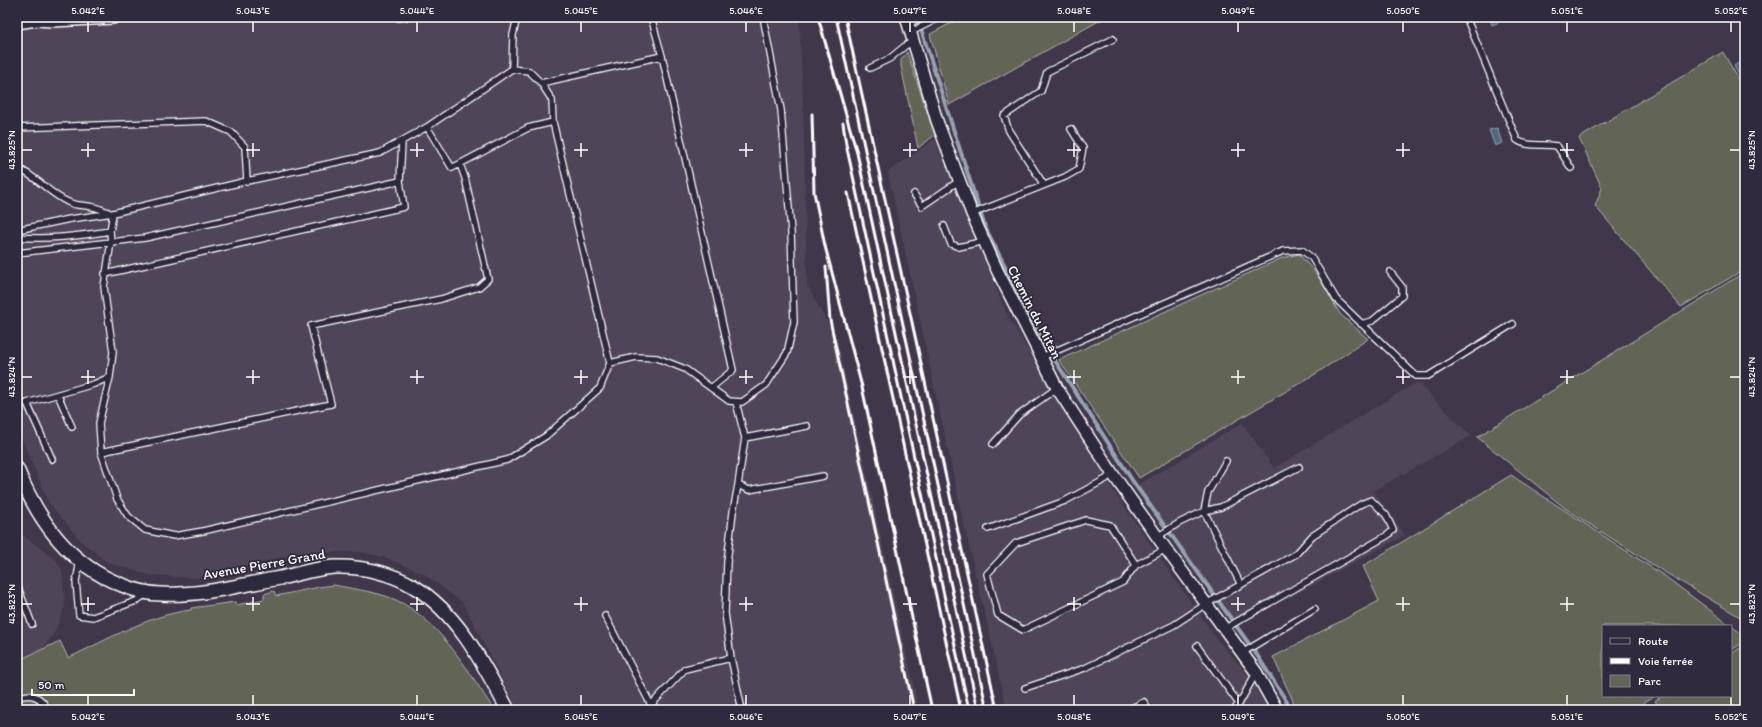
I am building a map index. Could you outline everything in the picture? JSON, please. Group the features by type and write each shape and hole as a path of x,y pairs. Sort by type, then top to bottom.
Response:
{"street":[{"path":"17,22 36,19 52,20 113,17"},
{"name":"Chemin du Mitan","path":"910,28 937,121 972,214 997,270 1058,388 1112,473 1256,672 1276,710"},
{"name":"Avenue Pierre Grand","path":"17,469 47,526 64,548 80,562 97,573 115,582 147,593 178,594 198,592 336,567 358,569 397,578 413,586 432,600 459,628 472,646 508,710"}],"lane":[{"path":"399,18 408,17"},
{"path":"512,69 513,35 517,17"},
{"path":"651,17 662,56 732,370 711,388"},
{"path":"610,363 636,357 658,358 685,369 729,401 742,402 766,386 787,353 794,322 792,232 781,110 764,17"},
{"path":"870,68 889,59 904,46 910,28 920,17"},
{"path":"910,28 941,17"},
{"path":"1466,17 1517,140 1524,145 1546,144 1557,146 1571,168"},
{"path":"1044,185 1009,131 1004,116 1041,90 1047,72 1113,38"},
{"path":"541,83 662,56"},
{"path":"17,230 70,219 113,213 380,153 427,128 512,69 529,71 541,83 552,100 553,122 610,363 600,388 546,436 507,460 203,531 174,536 145,530 128,516 117,499 101,452 99,423 110,377 113,352 104,287 111,242 110,230 113,213"},
{"path":"17,128 206,121 232,132 245,147 247,182"},
{"path":"427,128 452,168 528,128 553,122"},
{"path":"972,214 1064,177 1079,169 1083,148 1071,129"},
{"path":"105,274 404,207 400,181 402,141"},
{"path":"101,452 331,404 311,326 441,300 479,287 488,279 465,178 460,164"},
{"path":"17,168 24,171 45,185 54,194 70,203 93,207 113,213"},
{"path":"914,194 922,206 960,180"},
{"path":"17,253 145,238 400,181"},
{"path":"944,226 951,244 959,247 984,241"},
{"path":"17,237 72,237 110,230"},
{"path":"1042,357 1283,251 1302,250 1312,258 1336,300 1376,336 1416,376 1428,376 1513,324"},
{"path":"1361,324 1372,321 1402,296 1402,287 1390,272"},
{"path":"52,458 27,403 94,384 110,377"},
{"path":"993,444 1018,415 1058,388"},
{"path":"58,395 72,427"},
{"path":"736,402 745,438 733,512 727,562 725,613 731,658 742,710"},
{"path":"745,438 807,426"},
{"path":"1226,461 1208,492 1204,511 1241,585"},
{"path":"1157,537 1178,522 1204,511 1221,507 1299,467"},
{"path":"988,529 1065,501 1106,479 1112,473"},
{"path":"738,485 749,490 823,476"},
{"path":"1025,688 1085,668 1174,625 1206,604 1296,554 1312,536 1360,504 1371,500 1386,515 1393,530 1388,535 1224,629"},
{"path":"1136,565 1110,525 1086,520 1016,543 987,574 998,615 1023,630 1124,582 1136,565 1166,549"},
{"path":"80,562 76,581 79,615 93,617 136,602 147,593"},
{"path":"17,586 32,624"},
{"path":"1242,653 1315,609"},
{"path":"605,616 650,708 685,669 731,658"},
{"path":"1197,646 1239,704"},
{"path":"1234,710 1239,704 1256,672"},
{"path":"17,698 23,696 35,696 45,702 47,710"},
{"path":"1127,710 1144,702 1148,710"}],"shaded area":[{"path":"149,17 799,17 803,99 807,285 838,343 919,710 518,710 463,603 424,574 384,557 360,552 303,552 198,578 149,575 107,562 81,541 49,503 17,427 17,33 23,28 142,20"},
{"path":"935,139 1006,313 1114,492 1215,637 1248,675 1268,710 1007,710 963,520 888,172"},
{"path":"1417,382 1471,436 1373,491 1405,535 1238,625 1138,485 1242,423 1274,468"},
{"path":"17,528 20,533 56,560 62,570 65,606 56,630 43,649 17,661"}],"green space":[{"path":"963,17 1106,17 949,105 930,34"},
{"path":"907,52 935,135 918,148 901,66 901,60"},
{"path":"1723,52 1745,91 1745,269 1681,307 1595,206 1602,188 1579,138"},
{"path":"1299,254 1318,276 1340,314 1368,339 1317,373 1139,478 1059,360 1282,258"},
{"path":"1745,272 1745,620 1661,570 1566,509 1477,437"},
{"path":"1511,475 1666,577 1730,625 1602,625 1602,697 1653,697 1632,710 1297,710 1273,657 1379,601 1363,566"},
{"path":"334,585 370,592 396,600 418,614 431,625 455,652 494,710 17,710 17,661 60,641 68,658 128,629 159,617 191,610 191,608 235,602 237,605 264,599 264,594 274,591 276,596"},
{"path":"1732,627 1745,636 1745,642 1732,649"},
{"path":"1745,645 1745,710 1661,710 1655,701 1661,697 1732,697 1732,653"}],"water":[{"path":"1489,17 1500,17 1502,21 1492,25"},
{"path":"1741,61 1745,67 1745,81 1743,82 1734,66"},
{"path":"1497,128 1502,143 1495,146 1489,130"}],"waterway":[{"path":"917,17 985,227 1045,345 1134,483 1257,655 1292,710"}],"railway":[{"path":"818,17 857,153 978,710"},
{"path":"836,17 987,710"},
{"path":"845,17 997,710"},
{"path":"812,114 814,192 825,246 862,387 932,710"},
{"path":"843,123 846,144 969,710"},
{"path":"848,193 961,710"},
{"path":"826,267 830,320 914,710"}]}
